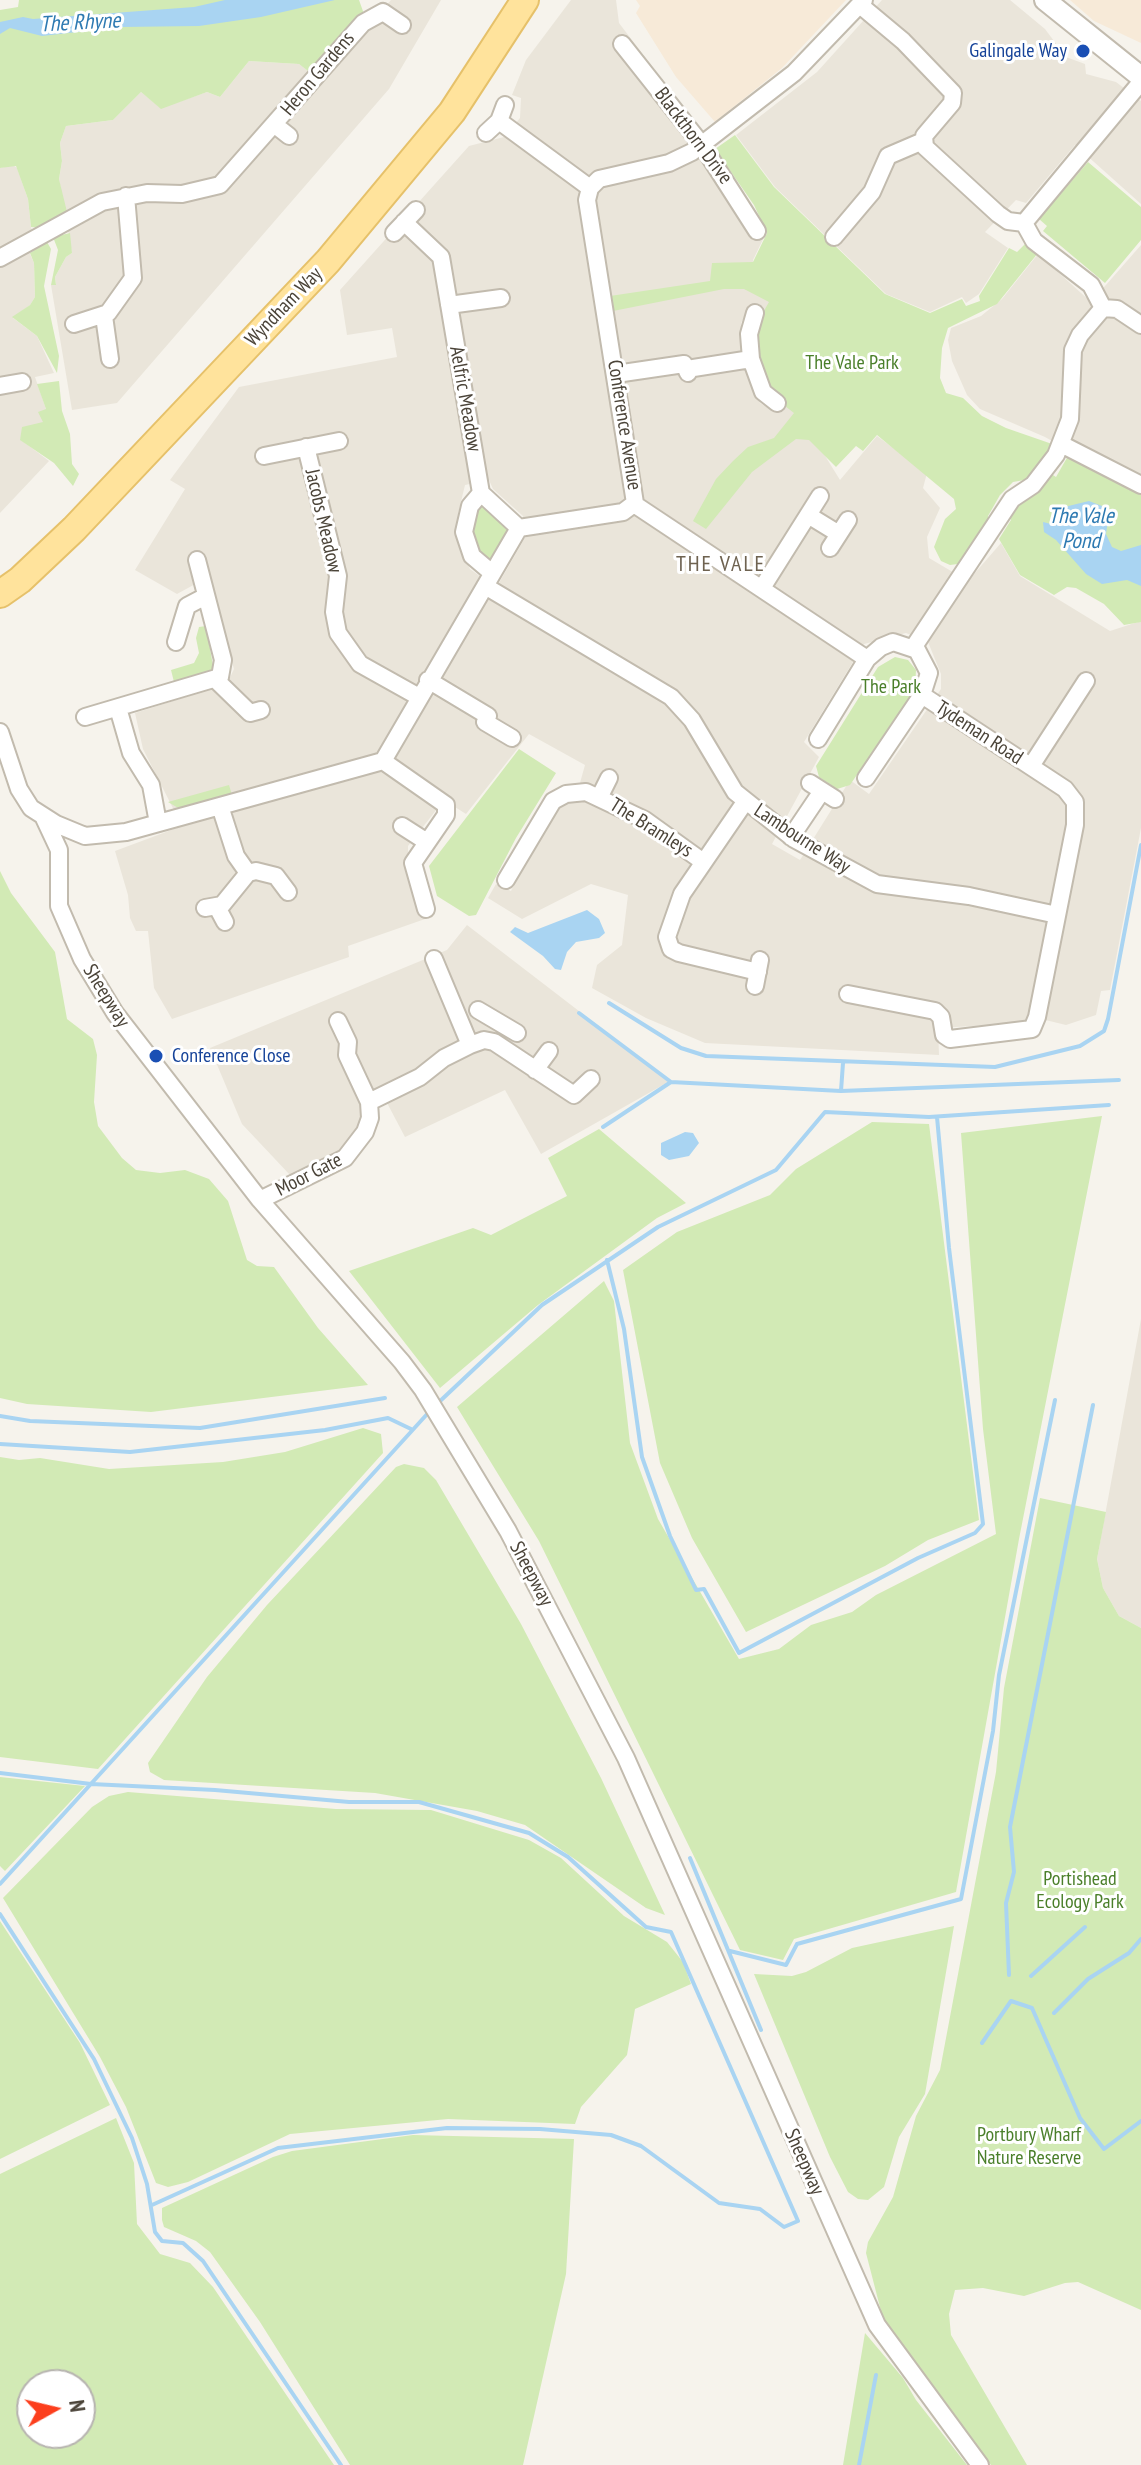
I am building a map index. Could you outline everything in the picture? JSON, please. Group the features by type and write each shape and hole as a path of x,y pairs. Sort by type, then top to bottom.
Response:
{"main road":[{"name":"Wyndham Way","path":"0,612 10,587 74,529 328,261 452,112 522,3"}],"street":[{"path":"1024,223 1141,80 1045,0"},
{"path":"499,121 590,188 599,179 669,163 702,145 794,73 862,3 953,93 952,103 923,141 888,156 872,192 834,237"},
{"name":"Heron Gardens","path":"0,258 86,209 126,196 182,194 220,185 282,130 363,23 383,12 402,25"},
{"name":"Blackthorn Drive","path":"622,44 702,145 757,231"},
{"path":"486,133 499,121 505,105"},
{"path":"923,141 932,155 998,214 1008,221 1024,223"},
{"name":"Conference Avenue","path":"519,528 623,512 634,504 587,197 590,188"},
{"path":"74,324 104,316 119,302 134,275 126,196"},
{"name":"Aelfric Meadow","path":"416,210 399,228 440,255 481,493"},
{"path":"1024,223 1034,241 1091,285 1103,308"},
{"path":"449,305 501,298"},
{"path":"1103,308 1117,309 1141,325"},
{"path":"818,739 867,659 875,650 893,642 913,648 1012,499 1038,479 1061,444 1072,407 1073,350 1080,335 1103,308"},
{"path":"755,313 749,329 755,394 777,403"},
{"path":"104,316 110,359"},
{"path":"616,374 684,364 687,371 751,359"},
{"path":"0,386 22,382"},
{"path":"264,456 339,441"},
{"path":"1061,444 1141,485"},
{"name":"Jacobs Meadow","path":"306,447 338,576 334,612 338,633 360,664 419,697"},
{"path":"44,818 85,836 118,834 383,761 519,528 481,493 470,506 464,532 472,556 488,580"},
{"path":"762,588 820,496"},
{"path":"634,504 867,659"},
{"path":"808,515 839,534"},
{"path":"85,717 216,680 222,672 223,660 197,560"},
{"name":"Lambourne Way","path":"488,580 671,697 692,720 726,781 745,802 791,837 877,884 969,896 1057,915"},
{"path":"176,642 187,606 206,596"},
{"name":"Tydeman Road","path":"848,994 935,1011 941,1017 945,1036 955,1040 1030,1030 1037,1017 1057,915 1077,808 1068,792 922,695 928,680 928,666 913,648"},
{"path":"216,680 250,713 261,710"},
{"path":"428,680 488,716 485,722 512,738"},
{"path":"1031,766 1086,681"},
{"path":"1056,694 1072,704"},
{"path":"866,778 922,695"},
{"path":"118,708 131,753 151,785 158,823"},
{"name":"Sheepway","path":"1,737 19,789 31,808 44,818 59,850 59,906 97,985 133,1040 260,1200 402,1362 434,1408 508,1531 626,1758 877,2325 980,2465"},
{"path":"383,761 445,803 446,815 413,866 426,909"},
{"name":"The Bramleys","path":"600,796 609,778"},
{"path":"791,837 822,791"},
{"name":"The Bramleys","path":"506,880 553,801 566,794 586,792 645,820 702,861"},
{"name":"The Bramleys","path":"745,802 702,861 673,912 667,934 670,947 679,953 757,973"},
{"path":"220,806 236,856 248,873"},
{"path":"402,826 427,842"},
{"path":"248,873 269,873 279,879 288,892"},
{"path":"216,912 248,873"},
{"path":"434,959 470,1045"},
{"path":"478,1010 517,1033"},
{"path":"338,1021 354,1040 347,1055 369,1102 420,1077 444,1058 470,1045 492,1041 574,1095 591,1079"},
{"path":"492,1041 497,1021"},
{"path":"535,1070 549,1051"},
{"name":"Moor Gate","path":"260,1200 333,1167 350,1154 368,1125 369,1102"}],"shaded area":[{"path":"391,0 441,0 389,89 117,403 72,410 51,285 56,284 55,277 66,257 72,253 59,179 62,161 60,143 66,126 113,120 141,92 161,108 207,92 220,97 249,61 299,64 321,80"},
{"path":"571,0 616,0 619,23 714,148 754,208 766,233 753,260 752,285 772,299 763,316 750,306 741,323 745,367 760,403 775,412 785,399 798,412 840,480 877,436 927,473 923,488 940,508 927,537 929,558 968,581 1001,543 1020,576 1110,631 1141,621 1141,828 1110,990 1101,991 1096,1015 1066,1025 1029,1016 1026,1023 938,1028 939,1055 705,1043 646,1018 592,988 597,965 622,945 628,895 591,884 522,919 488,898 496,884 511,891 560,791 578,790 585,765 529,734 466,814 444,800 408,846 408,865 425,919 348,946 349,957 172,1019 154,988 148,931 136,931 130,918 128,895 115,851 182,826 143,749 135,713 227,684 234,669 208,577 177,594 135,570 185,489 170,480 239,387 397,357 392,328 347,335 340,290 469,146 504,137 520,118 521,98 512,95 526,60","holes":["489,480 493,489 523,516 526,536 496,588 470,569 457,541 458,514 465,485","906,633 928,642 941,674 941,689 869,794 850,780 800,860 772,844 819,757 804,742 864,644"]},
{"path":"636,0 846,0 782,68 715,122 676,77 636,13 640,6"},
{"path":"882,0 1010,0 1045,29 1066,57 1085,64 1086,74 1116,82 1141,101 1141,204 1075,145 1026,203 1016,200 985,232 1008,248 979,294 966,303 962,297 930,312 886,294 775,187 736,135 817,72"},
{"path":"1070,0 1141,0 1141,43 1094,21"},
{"path":"13,165 17,168 28,199 31,227 38,248 30,254 34,263 35,297 13,318 37,336 54,373 35,377 46,409 43,422 20,439 49,461 0,513 0,168"},
{"path":"1141,245 1141,491 1045,437 980,409 967,395 952,361 948,340 951,328 981,316 1002,299 1038,254 1091,302"},
{"path":"467,925 670,1081 541,1154 505,1090 405,1137 386,1101 367,1111 356,1136 339,1154 290,1175 242,1124 210,1048 447,950"},
{"path":"1141,1319 1141,1628 1119,1616 1103,1588 1097,1559"}],"green space":[{"path":"19,0 359,0 364,14 312,74 299,64 249,61 220,97 207,92 161,109 141,92 113,120 66,126 60,143 62,161 59,179 67,212 40,228 31,227 28,199 16,166 0,168 0,10 18,7"},
{"name":"The Vale Park","path":"735,135 774,187 885,294 930,313 962,299 966,306 980,301 979,296 1009,248 1017,252 1026,243 1038,253 997,304 948,328 942,348 940,378 946,393 963,398 982,416 1006,428 1055,445 1030,479 1013,482 1000,495 988,516 989,526 965,563 950,565 941,561 934,547 945,519 956,509 954,499 877,435 863,451 856,446 836,467 809,440 796,439 752,472 706,529 693,521 716,479 748,447 774,438 794,413 776,399 756,365 757,323 769,302 744,289 724,289 613,311 610,296 710,281 712,263 753,262 767,233 754,205 715,149"},
{"path":"1088,162 1141,207 1141,240 1105,283 1043,231 1047,226 1039,219"},
{"path":"70,233 72,253 66,257 55,277 56,285 51,285 58,250 53,237"},
{"path":"47,242 51,249 44,286 59,356 57,373 37,336 12,317 30,305 35,297 34,263 30,253"},
{"path":"59,381 62,411 70,434 72,464 79,474 73,486 54,463 20,440 22,427 43,422 38,412 46,409 37,384"},
{"path":"1068,456 1141,493 1141,622 1124,625 1104,604 1076,588 1067,587 1054,595 1020,575 999,539 1011,520 1007,514 1050,473 1056,477"},
{"path":"481,503 507,530 491,561 481,556 472,529"},
{"path":"206,626 214,671 175,686 171,670 194,663 199,653 196,638 199,627"},
{"name":"The Park","path":"895,657 908,660 916,670 915,689 850,785 837,789 819,777 816,766 878,667"},
{"path":"519,749 556,773 516,838 476,915 469,916 437,896 429,866"},
{"path":"229,785 232,795 180,809 168,802"},
{"path":"0,871 11,893 55,952 67,1019 93,1039 97,1055 94,1102 98,1126 122,1158 136,1170 160,1173 185,1170 209,1179 228,1201 247,1260 257,1266 274,1267 318,1328 368,1385 151,1412 27,1404 0,1398"},
{"path":"1102,1116 1019,1539 956,1892 794,1939 783,1960 740,1950 539,1541 457,1407 604,1281 614,1301 630,1443 658,1519 739,1659 779,1649 811,1625 852,1612 876,1595 996,1534 983,1429 961,1133"},
{"path":"872,1122 929,1124 979,1520 928,1540 885,1566 746,1632 692,1538 660,1463 623,1270 677,1232 770,1195 796,1169"},
{"path":"599,1129 686,1203 657,1218 538,1305 440,1388 349,1271 473,1228 491,1235 567,1196 548,1158"},
{"path":"363,1428 381,1434 383,1453 98,1769 0,1757 0,1457 19,1460 40,1458 109,1469 223,1462 285,1452"},
{"path":"404,1464 424,1468 436,1480 521,1624 601,1778 665,1915 646,1908 525,1825 477,1811 375,1793 164,1780 150,1772 148,1763 207,1677 267,1605 396,1467"},
{"name":"Portbury Wharf Nature Reserve","path":"1040,1498 1106,1512 1097,1559 1103,1588 1119,1616 1141,1628 1141,2310 1078,2282 1024,2296 983,2288 955,2290 949,2314 951,2335 1027,2465 991,2465 892,2335 882,2315 866,2253 868,2242 893,2197 916,2116 940,2070 996,1772 1004,1688"},
{"path":"0,1777 85,1786 5,1871 0,1866"},
{"path":"128,1792 336,1809 431,1810 529,1840 561,1858 624,1916 667,1942 683,1962 691,1984 635,2009 627,2055 581,2107 575,2124 448,2119 290,2134 188,2182 168,2187 156,2183 126,2107 100,2057 3,1898 92,1807 109,1796"},
{"path":"0,1921 80,2043 110,2105 0,2159"},
{"path":"954,1926 925,2094 899,2137 884,2187 868,2200 858,2199 848,2192 830,2157 754,1974 792,1976 852,1948"},
{"path":"116,2118 134,2163 137,2224 160,2254 190,2263 213,2287 334,2465 0,2465 0,2174"},
{"path":"413,2135 574,2139 566,2274 523,2465 350,2465 260,2322 210,2252 196,2241 164,2227 162,2208 273,2157 292,2151"},
{"path":"865,2333 903,2378 916,2400 967,2465 843,2465"}],"water":[{"name":"The Rhyne","path":"225,0 335,0 261,17 199,26 121,27 42,36 10,28 0,34 0,22 23,17 33,19 194,7"},
{"name":"The Vale Pond","path":"1089,501 1102,506 1109,514 1106,534 1112,547 1121,551 1141,545 1141,586 1127,580 1102,584 1086,574 1056,540 1044,532 1043,522 1051,524 1056,509"},
{"path":"587,910 599,919 605,933 599,938 576,942 567,952 561,970 555,969 543,956 510,932 515,927 528,933"},
{"path":"685,1132 693,1133 699,1143 689,1156 669,1160 661,1155 661,1143"}],"waterway":[{"path":"609,1003 681,1048 706,1056 995,1067 1080,1046 1104,1031 1108,1019 1141,845"},
{"path":"579,1013 671,1082 841,1091 1119,1080"},
{"path":"841,1091 843,1063"},
{"path":"603,1127 671,1082"},
{"path":"438,1403 542,1305 658,1227 776,1170 825,1112 929,1117 1109,1105"},
{"path":"607,1260 624,1329 642,1457 670,1536 696,1590 704,1589 739,1653 918,1558 975,1533 983,1524 949,1248 937,1117"},
{"path":"0,1416 30,1421 200,1428 385,1398"},
{"path":"730,1951 786,1965 797,1944 961,1899 993,1731 999,1675 1055,1400"},
{"path":"1009,1975 1006,1903 1014,1872 1010,1827 1093,1405"},
{"path":"0,1884 429,1412"},
{"path":"0,1444 130,1452 325,1430 388,1418 411,1429"},
{"path":"0,1773 91,1784 215,1790 349,1802 419,1802 529,1833 568,1857 646,1927 671,1932 798,2221 784,2227 760,2209 719,2203 641,2146 611,2135 540,2129 447,2128 278,2148 152,2205"},
{"path":"690,1858 761,2030"},
{"path":"0,1914 94,2059 132,2138 147,2184 155,2232 162,2241 183,2243 203,2261 341,2465"},
{"path":"1031,1976 1085,1927"},
{"path":"1054,2013 1088,1979 1129,1953 1141,1939"},
{"path":"982,2043 1011,2001 1032,2008 1080,2118 1104,2149 1141,2121"},
{"path":"859,2465 876,2375"}],"place":[{"name":"Galingale Way","path":"1083,51"},
{"name":"Conference Close","path":"156,1056"}],"district":[{"name":"THE VALE","path":"721,565"}],"park label":[{"name":"Portishead Ecology Park","path":"1080,1890"}]}
